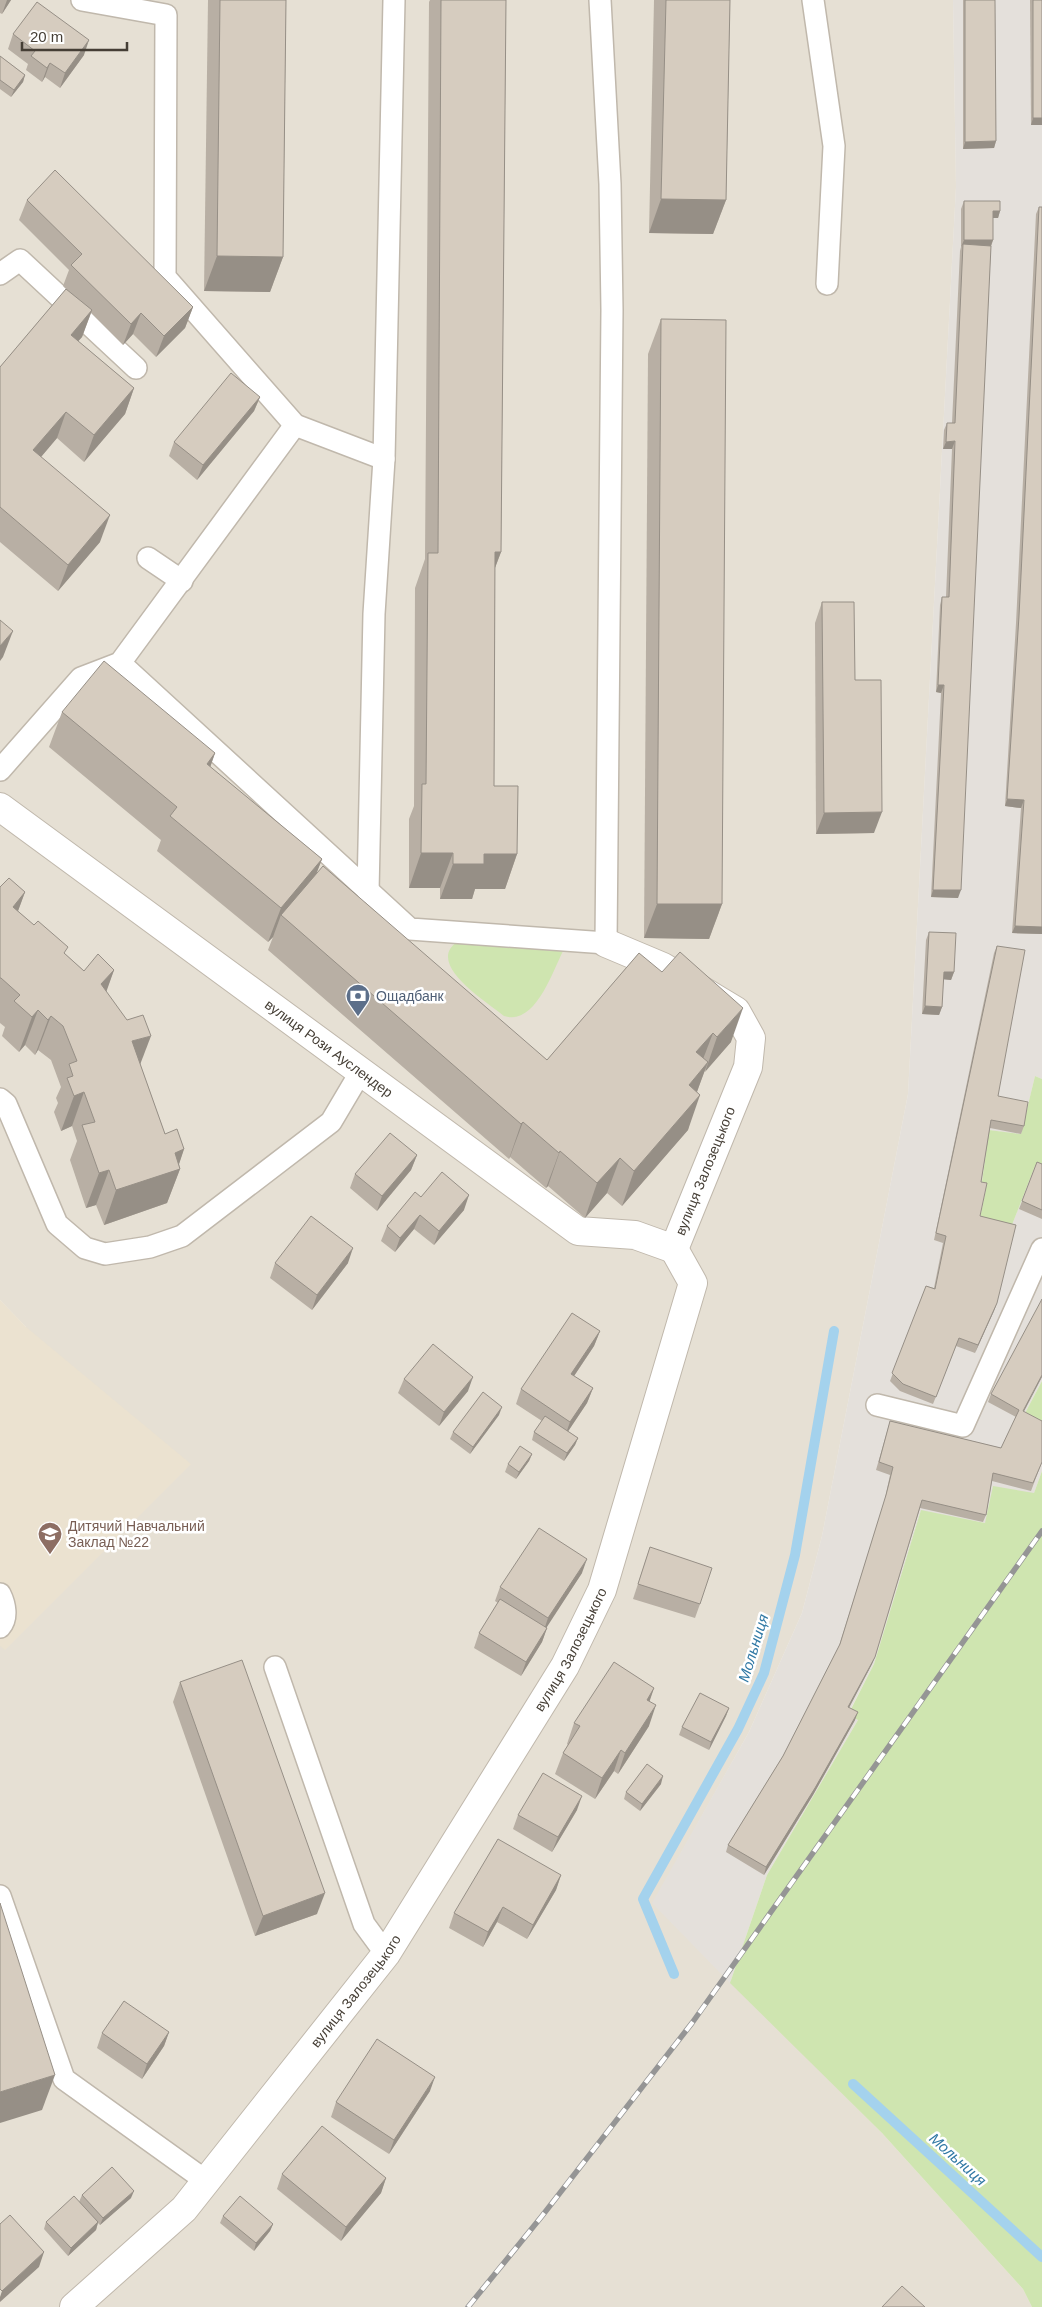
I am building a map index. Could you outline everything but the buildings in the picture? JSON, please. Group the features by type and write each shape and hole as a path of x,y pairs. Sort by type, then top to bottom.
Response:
{"street":[{"name":"вулиця Рози Ауслендер","path":"0,807 360,1073 578,1231 635,1236 674,1249"},
{"name":"вулиця Залозецького","path":"74,2307 184,2209 386,1954 565,1666 602,1590 693,1283 674,1249 748,1067 751,1038 736,1011 663,967 606,943"}],"lane":[{"path":"82,0 166,8 165,276 295,425 384,459"},
{"path":"368,892 374,614 384,459 394,0"},
{"path":"120,663 410,929 606,943 612,310 610,184 600,0"},
{"path":"813,0 834,146 827,284"},
{"path":"0,274 20,260 136,368"},
{"path":"0,770 81,678 120,663 295,425"},
{"path":"148,558 182,581"},
{"path":"0,1099 6,1104 57,1224 85,1248 105,1254 150,1247 182,1236 332,1122 360,1073"},
{"path":"877,1405 963,1426 1042,1249"},
{"path":"0,1594 5,1603 4,1622 0,1627"},
{"path":"275,1667 364,1924 386,1954"},
{"path":"0,1896 64,2080 206,2181"}],"shaded area":[{"path":"0,0 953,0 956,187 908,1094 822,1536 802,1613 749,1732 653,1903 882,2133 1023,2289 1032,2307 0,2307 0,1351 26,1327 0,1300"},
{"path":"953,0 1042,0 1042,1079 1035,1076 1021,1135 989,1130 981,1189 986,1189 979,1222 1010,1230 1035,1165 1042,1169 1042,1381 1023,1417 1042,1426 1042,1471 1034,1493 985,1523 921,1511 874,1664 848,1714 858,1720 767,1875 730,1983 652,1903 749,1732 802,1613 822,1536 908,1094 956,187"},
{"name":"Дитячий Навчальний Заклад №22","path":"0,1300 26,1327 191,1464 5,1650 0,1646"}],"green space":[{"path":"457,942 537,943 563,951 541,996 525,1013 515,1017 504,1016 473,992 453,971 448,961 449,951"},
{"path":"1035,1076 1042,1079 1042,1169 1035,1166 1010,1230 979,1223 986,1189 981,1189 989,1130 1021,1134"},
{"path":"1042,1381 1042,1426 1023,1417"},
{"path":"1042,1471 1042,2307 1032,2307 1023,2289 882,2133 730,1983 767,1875 858,1720 848,1715 874,1664 921,1510 985,1523 993,1486 1034,1493"}],"waterway":[{"name":"Мольниця","path":"674,1974 643,1899 738,1729 764,1673 795,1555 834,1331"},
{"name":"Мольниця","path":"853,2084 1042,2257"}],"railway":[{"path":"468,2307 542,2216 692,2023 1042,1531"}],"place":[{"name":"Ощадбанк","path":"358,1017"},
{"name":"Дитячий Навчальний Заклад №22","path":"50,1555"}]}
